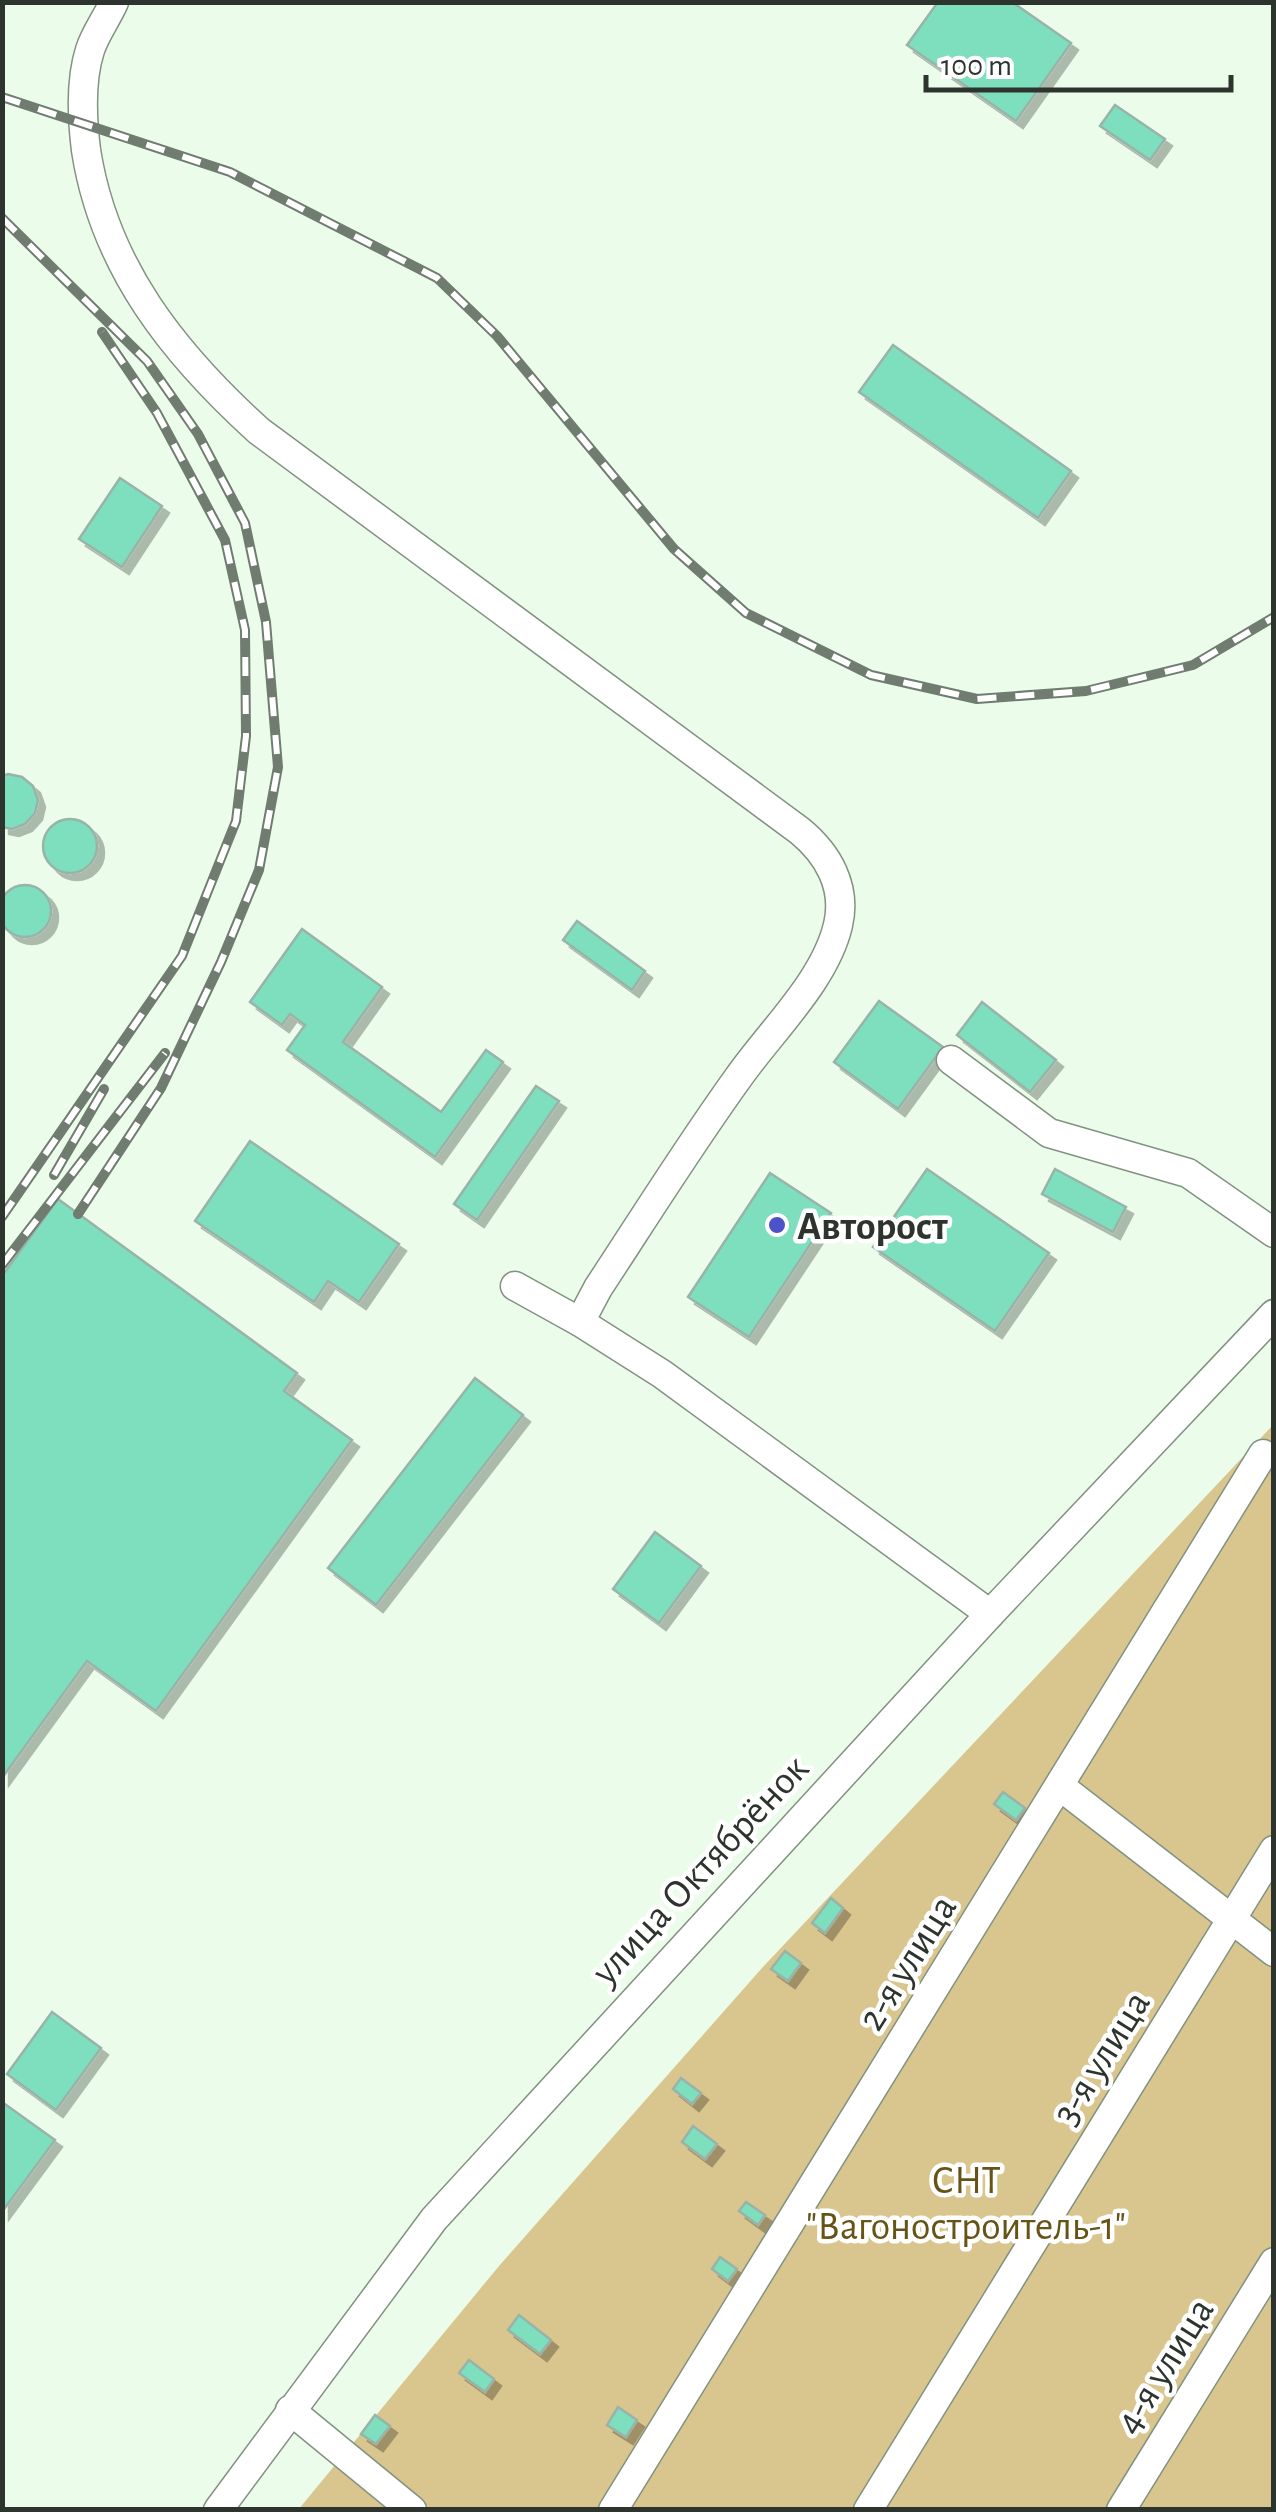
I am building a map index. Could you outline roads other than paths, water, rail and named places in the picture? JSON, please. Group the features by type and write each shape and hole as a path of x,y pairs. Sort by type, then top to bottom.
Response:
{"street":[{"path":"114,2 90,51 82,108 86,144 92,187 114,250 155,321 212,388 259,432 789,822 818,846 837,880 838,927 811,978 725,1096 598,1288 580,1322"},
{"path":"951,1060 1049,1132 1188,1174 1274,1232"},
{"path":"515,1286 662,1374 990,1614"},
{"name":"улица Октябрёнок","path":"218,2510 446,2205 990,1614 1274,1314"},
{"name":"2-я улица","path":"613,2510 1263,1454"},
{"path":"1061,1787 1230,1922 1274,1952"},
{"name":"3-я улица","path":"868,2510 1274,1850"},
{"name":"4-я улица","path":"1121,2510 1274,2262"},
{"path":"290,2410 395,2505"}],"railway":[{"path":"2,97 230,172 437,278 497,336 674,549 746,613 871,675 977,699 1086,691 1193,665 1274,617"},
{"path":"2,218 147,361 198,434 245,523 266,622 278,767 259,870 221,962 161,1088 78,1214"},
{"path":"2,1217 182,956 236,821 246,736 245,630 225,540 157,413 102,332"},
{"path":"2,1265 165,1053"},
{"path":"54,1175 104,1089"}],"place":[{"name":"Авторост","path":"777,1225"}],"park label":[{"name":"СНТ \"Вагоностроитель-1\"","path":"966,2202"}]}
